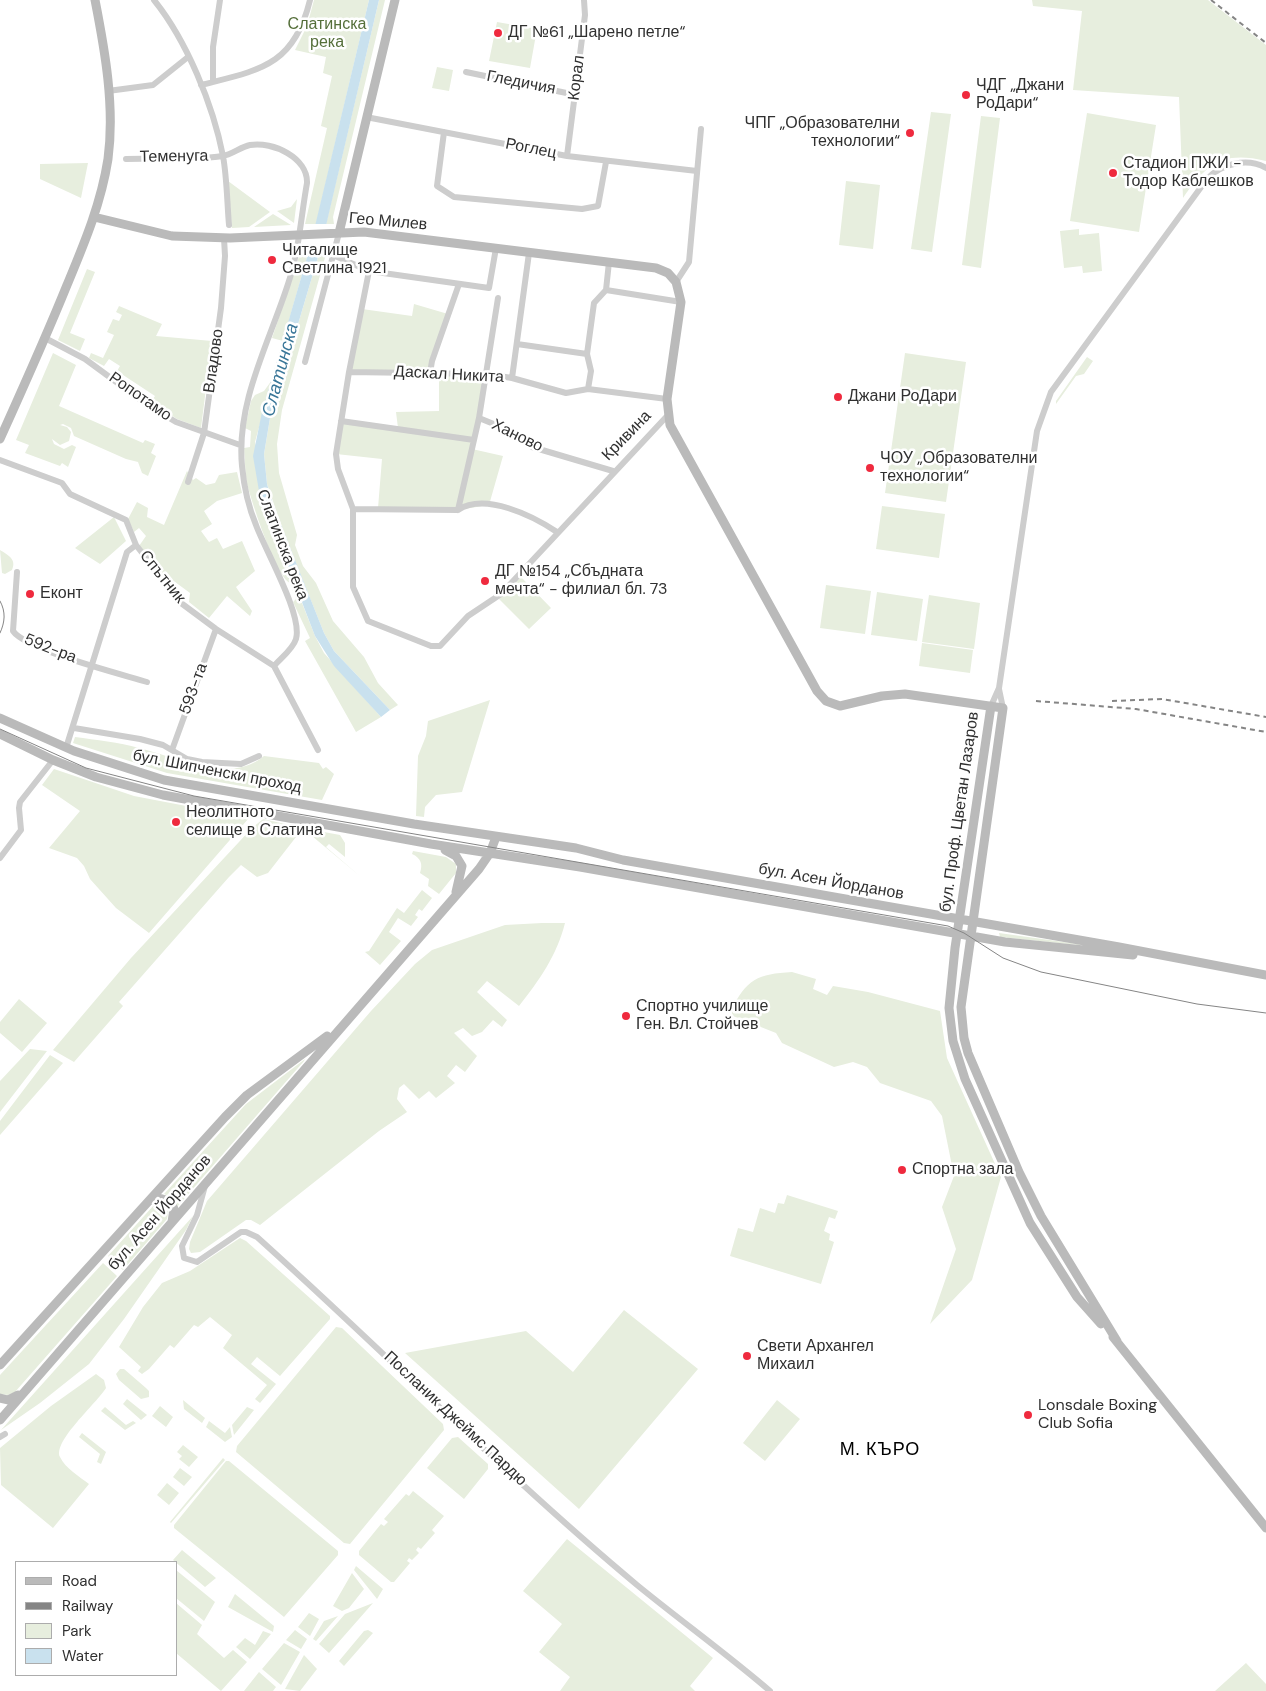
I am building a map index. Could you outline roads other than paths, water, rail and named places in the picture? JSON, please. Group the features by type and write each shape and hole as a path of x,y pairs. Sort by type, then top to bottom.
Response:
{"main road":[{"path":"0,439 45,338 94,217 108,158 108,91 95,0"},
{"path":"335,233 395,0"},
{"name":"Гео Милев","path":"94,217 158,234 224,238 364,232 656,268 668,273 676,282"},
{"name":"Кривина","path":"668,415 667,399 681,302 676,282"},
{"name":"бул. Проф. Цветан Лазаров","path":"668,415 670,425 816,691 826,702 840,706 882,696 905,694 991,706 957,934 950,1015 953,1041 965,1079 1030,1223 1077,1297 1117,1341 1266,1528"},
{"path":"991,706 1003,708"},
{"name":"бул. Проф. Цветан Лазаров","path":"1003,708 961,1007 964,1038 968,1053 1017,1166 1042,1216 1117,1341"},
{"name":"бул. Шипченски проход","path":"0,718 66,748 164,780 496,837"},
{"name":"бул. Шипченски проход","path":"0,734 53,760 111,781 163,795 430,844 490,853"},
{"name":"бул. Асен Йорданов","path":"0,1420 172,1222 199,1196 205,1184 455,896 490,853 496,837 576,848 623,860 1119,947 1178,960 1266,975"},
{"path":"430,844 452,853 462,864 462,872 455,896"},
{"name":"бул. Асен Йорданов","path":"490,853 1005,942 1178,960"},
{"name":"бул. Асен Йорданов","path":"0,1365 247,1095 342,1025"},
{"path":"148,1202 159,1198 169,1201 174,1209 172,1222"},
{"path":"0,1398 13,1399 22,1393"}],"street":[{"path":"154,0 178,35 201,86 223,156 230,225"},
{"path":"213,82 213,47 220,0"},
{"path":"201,86 260,69 284,53 301,32 310,0"},
{"name":"Корал","path":"567,156 585,15 584,0"},
{"path":"108,91 153,85 188,57"},
{"name":"Гледичия","path":"466,72 576,95"},
{"name":"Роглец","path":"366,117 567,156 697,171"},
{"path":"676,282 689,262 701,129"},
{"path":"444,132 437,186 454,198 582,209 598,206 606,162"},
{"name":"Слатинска река","path":"223,156 254,145 277,148 301,164 306,172 307,183 301,235 288,283 247,400 240,445 243,478 250,511 285,590 296,630 296,638 293,644 274,666"},
{"name":"Теменуга","path":"126,158 223,156"},
{"path":"991,706 999,688 1037,431 1051,392 1207,179 1214,172 1236,164 1248,163 1266,168"},
{"path":"305,362 333,255 335,233"},
{"name":"Владово","path":"188,482 204,433 221,308 225,256 224,238"},
{"path":"333,255 369,272 489,288 496,248"},
{"path":"512,378 529,252"},
{"path":"588,389 590,371 587,354 594,302 606,290 610,262"},
{"path":"369,272 349,372 336,454 338,469 352,509 458,510 471,504 515,510 538,520 557,532"},
{"path":"430,373 432,361 459,284"},
{"path":"606,290 681,302"},
{"path":"458,510 479,418 498,298"},
{"name":"Ропотамо","path":"45,338 85,360 149,406 176,422 240,445"},
{"path":"517,344 587,354"},
{"name":"Даскал Никита","path":"349,372 486,374 512,378 566,393 588,389 667,399"},
{"name":"Кривина","path":"352,509 354,587 368,621 431,646 440,646 468,616 501,594 613,471 668,415"},
{"name":"Ханово","path":"479,418 506,429 532,447 613,471"},
{"path":"341,421 474,440"},
{"name":"Спътник","path":"0,460 62,482 70,494 126,520 136,545 181,604 274,666 318,750"},
{"path":"66,748 74,728 126,552 136,545"},
{"name":"592-ра","path":"17,572 13,631 16,636 30,644 147,682"},
{"name":"593-та","path":"172,750 216,629"},
{"path":"999,688 1003,708"},
{"path":"74,728 140,739 172,750 187,759 225,765 241,764 259,756"},
{"path":"0,858 21,830 20,802 53,760"},
{"name":"Посланик Джеймс Пардю","path":"199,1196 197,1215 182,1246 183,1254 188,1260 197,1262 241,1232 257,1237 344,1314 507,1469 637,1585 770,1691"}],"water":[{"name":"Слатинска","path":"369,0 379,0 321,247 270,418 264,454 267,484 274,507 324,633 334,651 390,710 381,717 334,666 315,636 259,491 253,456 262,412 310,247"}],"tram line":[{"path":"0,601 4,617 0,633"},
{"path":"0,729 86,768 194,796 948,926 964,933 1003,958 1041,972 1197,1004 1266,1013"}],"railway":[{"path":"1211,0 1266,43"},
{"path":"1112,701 1162,699 1266,717"},
{"path":"1036,701 1136,709 1266,732"}],"place":[{"name":"ДГ №61 „Шарено петле“","path":"498,33"},
{"name":"ЧДГ „Джани РоДари“","path":"966,95"},
{"name":"ЧПГ „Образователни технологии“","path":"910,133"},
{"name":"Стадион ПЖИ - Тодор Каблешков","path":"1113,173"},
{"name":"Читалище Светлина 1921","path":"272,260"},
{"name":"Джани РоДари","path":"838,397"},
{"name":"ЧОУ „Образователни технологии“","path":"870,468"},
{"name":"ДГ №154 „Сбъдната мечта“ - филиал бл. 73","path":"485,581"},
{"name":"Еконт","path":"30,594"},
{"name":"Неолитното селище в Слатина","path":"176,822"},
{"name":"Спортно училище Ген. Вл. Стойчев","path":"626,1016"},
{"name":"Спортна зала","path":"902,1170"},
{"name":"Свети Архангел Михаил","path":"747,1356"},
{"name":"Lonsdale Boxing Club Sofia","path":"1028,1415"}],"district":[{"name":"М. КЪРО","path":"880,1450"}]}
